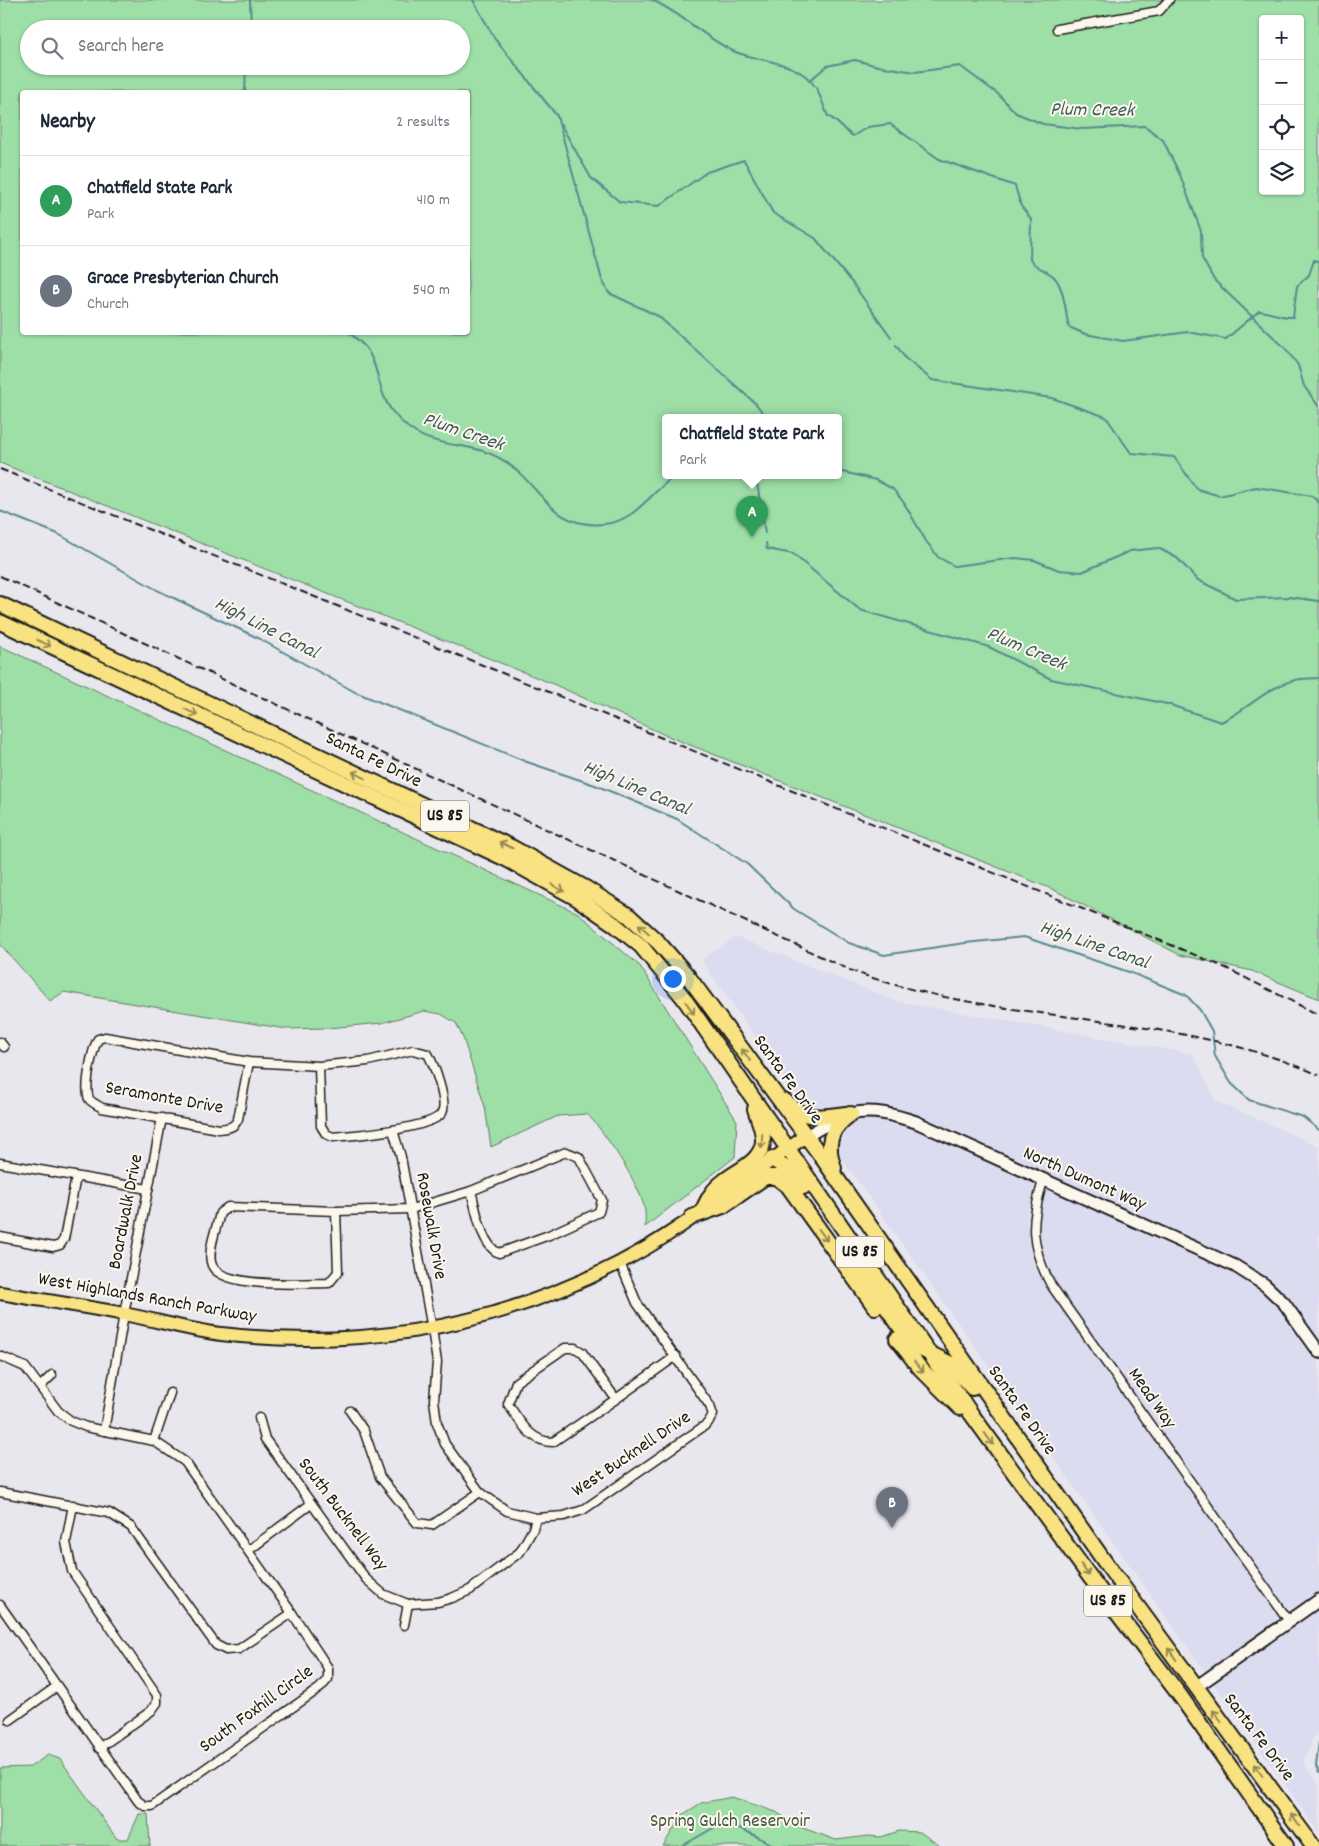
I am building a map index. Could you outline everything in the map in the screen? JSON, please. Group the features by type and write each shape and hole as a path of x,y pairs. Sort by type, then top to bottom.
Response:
{"highway":[{"name":"Santa Fe Drive","path":"0,604 511,847 587,889 628,915 673,957 842,1187 1120,1583 1313,1846"},
{"name":"Santa Fe Drive","path":"0,622 506,859 590,907 627,934 654,960 683,997 972,1415 1154,1662 1286,1846"},
{"path":"764,1080 790,1106 803,1114 821,1118 850,1113"},
{"path":"697,1213 722,1182 754,1160 762,1150 762,1133 750,1094"},
{"path":"842,1187 829,1155 829,1140 836,1127 850,1113"},
{"path":"772,1159 793,1173 799,1180 913,1346 951,1364 961,1374 1088,1554 1120,1583"},
{"path":"697,1213 723,1206 765,1177 773,1176 782,1180 906,1351 958,1407 972,1415"},
{"path":"1154,1662 1163,1662 1168,1666 1297,1846"}],"main road":[{"name":"West Highlands Ranch Parkway","path":"0,1293 124,1314 218,1334 287,1340 356,1338 432,1329 484,1317 521,1305 572,1285 620,1263 661,1239 772,1159 806,1137"}],"street":[{"path":"1057,29 1159,12 1169,0"},
{"name":"Seramonte Drive","path":"249,1062 236,1125 219,1128 102,1108 90,1101 87,1091 94,1047 98,1039 113,1036 249,1062 319,1066 368,1061 413,1050 428,1054 444,1102 442,1112 435,1120 393,1130 333,1137 326,1134 321,1126 319,1066"},
{"name":"North Dumont Way","path":"806,1137 850,1113 876,1111 916,1122 1234,1266 1265,1286 1284,1303 1319,1352"},
{"name":"Boardwalk Drive","path":"104,1431 124,1314 162,1118"},
{"name":"Rosewalk Drive","path":"393,1130 401,1158 432,1329"},
{"path":"336,1211 338,1272 329,1283 268,1283 224,1278 214,1271 210,1262 212,1249 220,1213 228,1207 336,1211 411,1210 471,1190 566,1152 579,1157 602,1200 599,1212 549,1235 499,1253 492,1251 486,1243 471,1190"},
{"path":"0,1164 148,1189"},
{"path":"0,1237 53,1247 60,1245 64,1239 76,1177"},
{"name":"Mead Way","path":"1043,1181 1035,1211 1034,1240 1039,1262 1051,1285 1289,1621"},
{"name":"West Bucknell Drive","path":"432,1329 436,1362 434,1400 437,1423 445,1444 480,1492 507,1511 536,1518 564,1516 583,1510 707,1424 713,1415 710,1406 637,1303 620,1263"},
{"path":"616,1399 582,1352 575,1348 565,1348 516,1382 508,1404 531,1436 542,1442 553,1442 616,1399 676,1356"},
{"name":"South Foxhill Circle","path":"0,1356 25,1367 58,1411 65,1416 86,1427 154,1441 185,1462 249,1550 328,1668 328,1679 320,1688 152,1806 145,1806 138,1802 99,1748 0,1605"},
{"path":"41,1386 52,1375"},
{"path":"154,1441 170,1393"},
{"path":"350,1411 364,1431 380,1477 417,1523 432,1525 480,1492"},
{"name":"South Bucknell Way","path":"259,1418 265,1439 366,1579 383,1594 408,1604 438,1602 470,1590 520,1552 533,1529 536,1518"},
{"path":"0,1492 109,1513 132,1527 216,1645 226,1650 239,1649 292,1614"},
{"path":"249,1550 312,1504"},
{"path":"73,1505 66,1542 72,1571 157,1695 157,1703 151,1711 99,1748"},
{"path":"1196,1686 1319,1600"},
{"path":"404,1625 408,1604"},
{"path":"10,1720 56,1687"}],"shaded area":[{"path":"736,937 897,1001 1193,1054 1216,1101 1319,1146 1319,1731 1313,1738 1303,1763 1319,1784 1319,1833 701,960"}],"green space":[{"path":"0,0 1319,0 1319,999 1252,971 1180,955 1052,889 665,735 553,684 0,463"},
{"path":"0,646 578,913 640,966 737,1121 735,1157 645,1227 645,1209 635,1185 611,1145 587,1114 558,1116 491,1147 485,1107 463,1038 456,1023 441,1014 424,1011 382,1023 328,1028 286,1029 64,992 50,1001 0,944"},
{"path":"48,1755 60,1759 117,1839 128,1839 139,1814 148,1814 150,1846 0,1846 0,1768 30,1767"},
{"name":"Spring Gulch Reservoir","path":"732,1797 776,1812 800,1827 836,1840 868,1836 881,1837 899,1831 920,1832 940,1846 663,1846 682,1815 701,1803"}],"waterway":[{"name":"Plum Creek","path":"250,0 251,20"},
{"name":"Plum Creek","path":"473,0 495,39 557,116 602,280 609,293 658,316 756,404 764,414"},
{"name":"Plum Creek","path":"652,0 673,11 712,39 733,51 778,63 799,72 816,88 828,116 853,136 868,127 890,124 939,159 1015,186 1021,206 1031,219 1030,260 1055,278 1063,295 1069,327 1085,334 1123,341 1188,332 1226,339 1259,311 1293,317 1297,286 1309,275 1314,260 1319,262"},
{"name":"Plum Creek","path":"809,81 827,66 855,60 915,72 960,66 998,94 1016,113 1043,124 1082,129 1145,126 1163,140 1180,175 1201,231 1202,258 1214,280 1285,348 1298,365 1304,386 1319,407"},
{"name":"Plum Creek","path":"245,90 246,75"},
{"name":"Plum Creek","path":"561,125 591,178 620,202 659,206 707,172 744,160 773,213 815,238 853,284 891,337"},
{"name":"Plum Creek","path":"352,335 370,355 387,404 405,425 419,435 447,444 476,449 506,462 548,504 571,520 586,524 616,522 634,512 671,479"},
{"name":"Plum Creek","path":"896,345 905,358 932,380 1052,398 1106,417 1131,453 1174,457 1197,489 1220,496 1256,487 1312,496 1319,503"},
{"name":"Plum Creek","path":"842,472 876,480 893,489 938,557 954,566 1015,558 1034,560 1059,570 1082,572 1130,551 1158,548 1177,558 1198,580 1236,599 1289,597 1319,601"},
{"name":"Plum Creek","path":"756,479 765,533"},
{"name":"High Line Canal","path":"0,511 58,534 159,591 258,638 355,692 527,762 595,785 677,819 747,864 794,909 849,943 884,955 965,943 1024,937 1129,972 1186,995 1200,1010 1212,1031 1215,1056 1231,1083 1249,1100 1303,1117 1319,1130"},
{"name":"Plum Creek","path":"766,543 767,549 793,554 860,610 989,647 1051,679 1167,704 1221,722 1283,684 1298,679 1319,678"},
{"name":"High Line Canal","path":"1319,1743 1316,1766 1319,1773"},
{"path":"682,1846 722,1823 742,1829 775,1846"}],"railway":[{"path":"0,469 1164,942 1226,968 1319,1015"},
{"path":"0,576 850,970 907,988 966,1001 1205,1039 1263,1054 1319,1075"}],"place":[{"name":"Chatfield State Park","path":"752,537"},
{"name":"Grace Presbyterian Church","path":"892,1528"}]}
